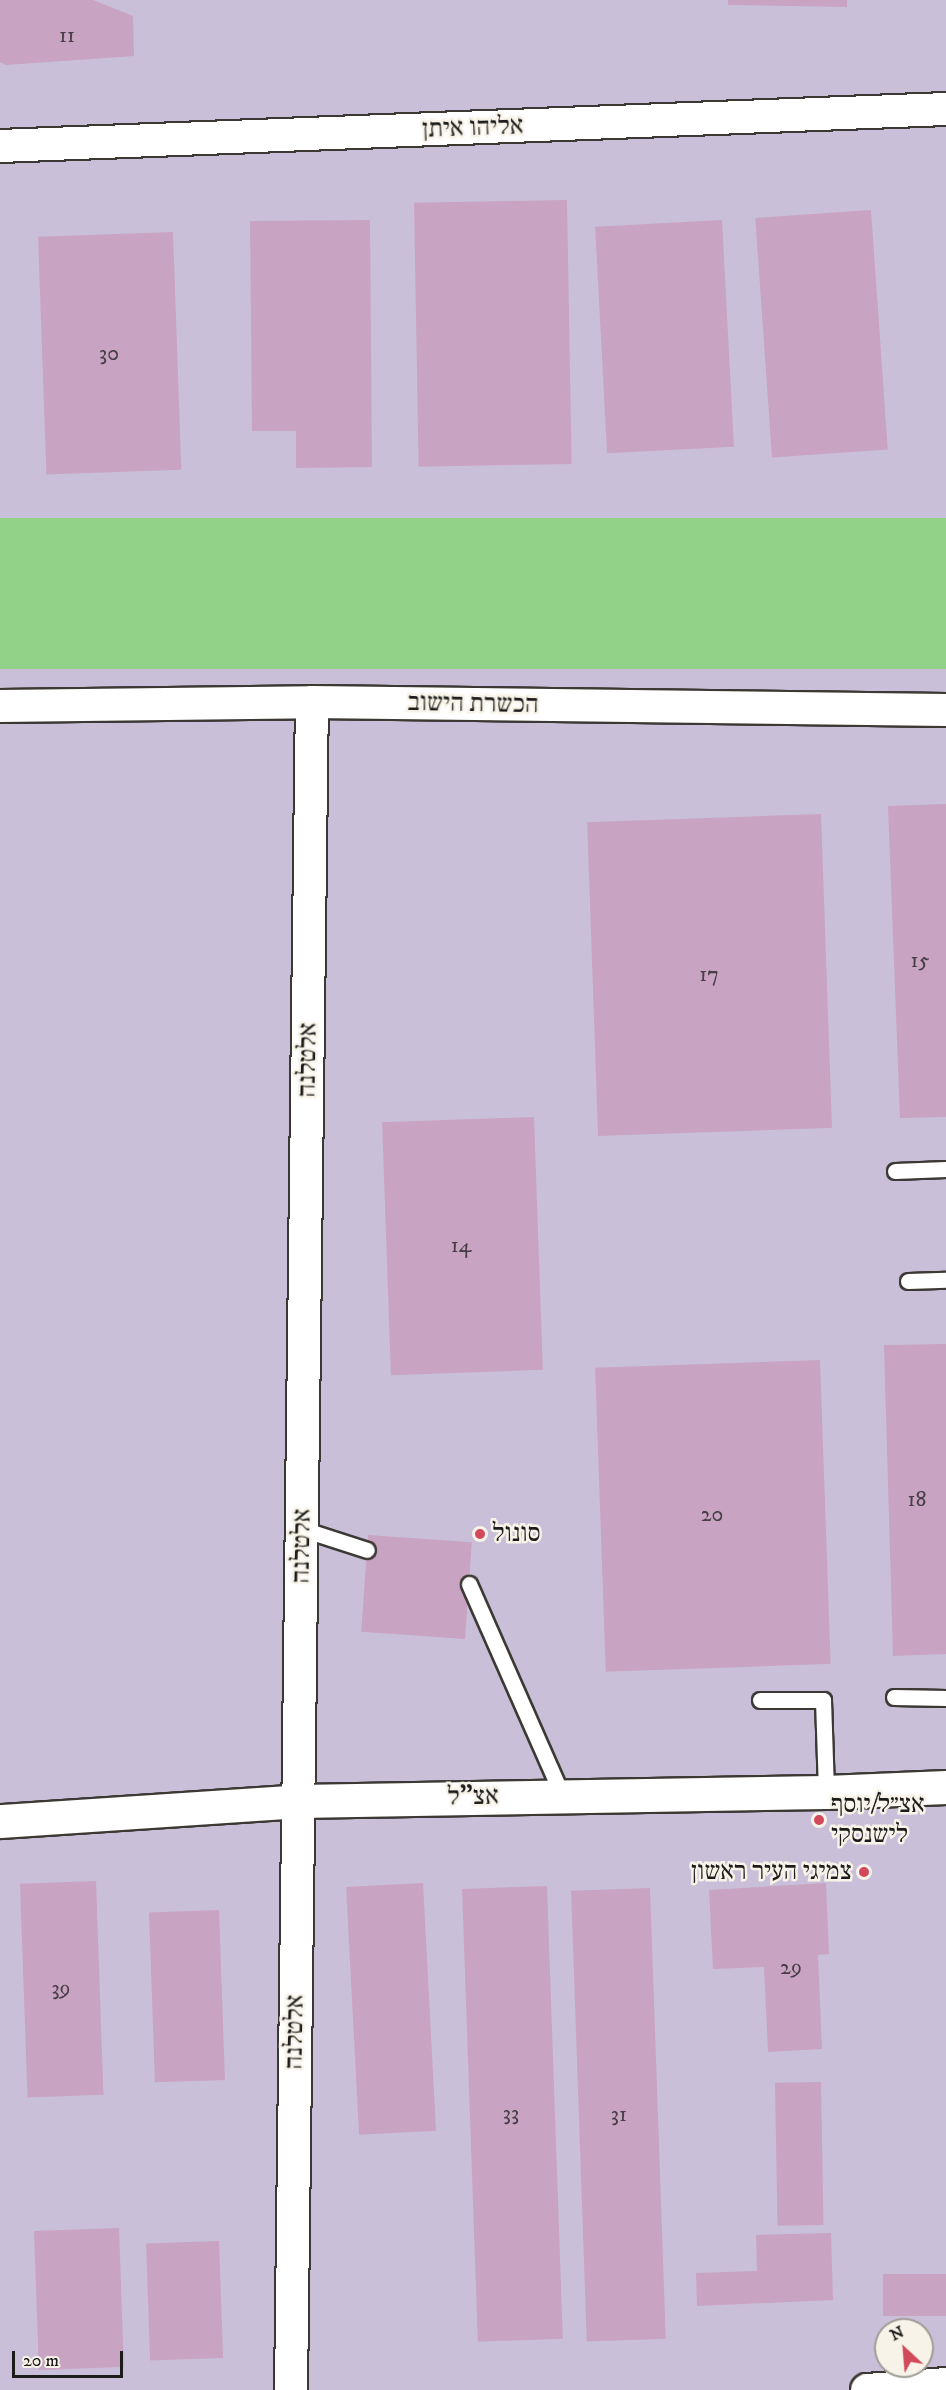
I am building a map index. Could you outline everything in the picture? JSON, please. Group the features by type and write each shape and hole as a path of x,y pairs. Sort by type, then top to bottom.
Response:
{"street":[{"name":"אליהו איתן","path":"0,146 946,109"},
{"name":"הכשרת הישוב","path":"0,706 312,702 946,711"},
{"name":"אלטלנה","path":"291,2390 312,702"},
{"name":"אצ\"ל","path":"0,1821 298,1801 826,1792 946,1787"},
{"path":"867,2390 946,2384"}],"lane":[{"path":"895,1171 946,1170"},
{"path":"908,1281 946,1280"},
{"path":"302,1528 367,1550"},
{"path":"469,1584 562,1795"},
{"path":"894,1697 946,1698"},
{"path":"760,1700 823,1700 826,1792"}],"shaded area":[{"path":"0,0 946,0 946,2390 0,2390"}],"green space":[{"path":"0,518 946,518 946,669 0,669"}],"building":[{"path":"0,0 93,0 133,16 134,56 6,65 0,62"},
{"path":"728,0 847,0 847,7 728,5"},
{"path":"567,200 572,464 419,467 414,203"},
{"path":"871,210 888,449 772,458 755,218"},
{"path":"370,220 372,467 296,468 296,431 252,431 250,221"},
{"path":"722,220 734,447 607,453 595,227"},
{"path":"173,232 181,470 46,475 38,237"},
{"path":"946,804 946,1117 900,1118 888,806"},
{"path":"821,814 832,1128 598,1136 587,822"},
{"path":"534,1117 543,1370 391,1375 382,1122"},
{"path":"946,1344 946,1654 893,1656 884,1345"},
{"path":"820,1360 831,1664 606,1672 595,1368"},
{"path":"368,1535 472,1542 465,1639 361,1632"},
{"path":"96,1881 103,2095 28,2098 20,1884"},
{"path":"423,1883 436,2131 359,2135 346,1887"},
{"path":"826,1883 829,1954 818,1955 822,2049 768,2052 764,1967 713,1969 709,1890"},
{"path":"547,1886 563,2339 478,2342 462,1889"},
{"path":"650,1888 666,2339 587,2341 571,1891"},
{"path":"219,1910 225,2080 155,2082 149,1912"},
{"path":"821,2082 823,2225 778,2226 775,2083"},
{"path":"119,2228 124,2367 39,2370 34,2231"},
{"path":"831,2233 833,2300 697,2306 696,2273 757,2271 756,2235"},
{"path":"219,2241 223,2358 150,2360 146,2244"},
{"path":"883,2274 946,2274 946,2316 883,2316"}],"place":[{"name":"סונול","path":"480,1534"},
{"name":"אצ״ל/יוסף לישנסקי","path":"819,1820"},
{"name":"צמיגי העיר ראשון","path":"864,1872"}]}
